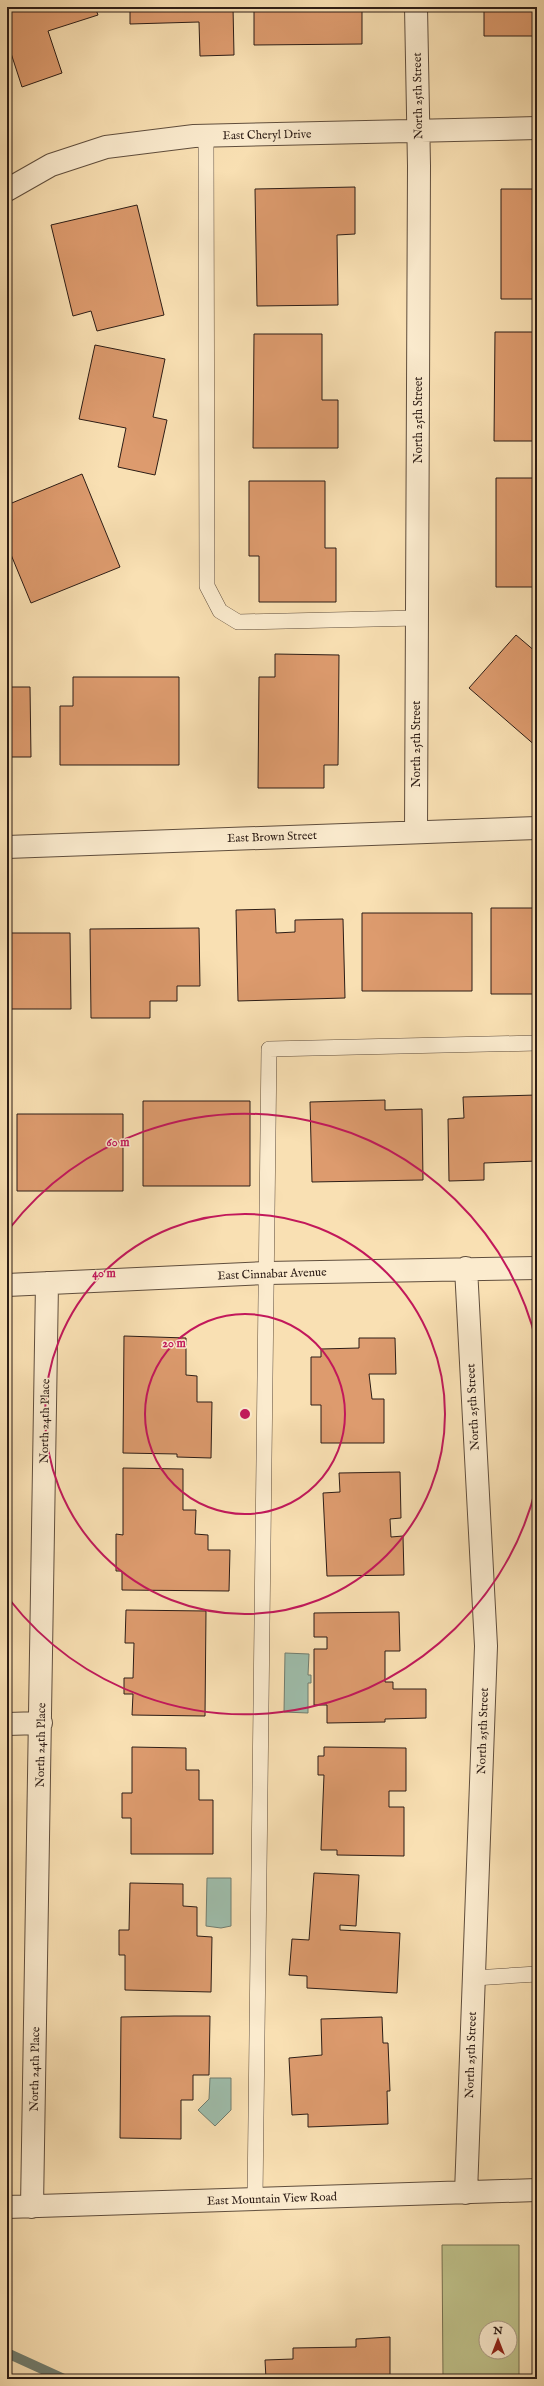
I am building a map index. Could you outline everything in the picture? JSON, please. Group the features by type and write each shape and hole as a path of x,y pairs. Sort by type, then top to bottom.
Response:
{"street":[{"name":"North 25th Street","path":"416,7 419,130 416,832"},
{"name":"East Cheryl Drive","path":"7,190 51,165 106,147 206,136 537,128"},
{"name":"East Brown Street","path":"7,847 537,828"},
{"name":"North 25th Street","path":"466,1268 486,1646 466,2193"},
{"name":"East Cinnabar Avenue","path":"7,1284 267,1273 466,1268 537,1268"},
{"name":"North 24th Place","path":"32,2207 47,1283"},
{"path":"7,1724 41,1722"},
{"name":"East Mountain View Road","path":"7,2207 537,2190"}],"lane":[{"path":"206,136 207,586 220,611 238,622 417,618"},
{"path":"255,2200 269,1049 537,1043"},
{"path":"474,1978 537,1974"}],"green space":[{"path":"442,2245 519,2245 519,2379 443,2379"}],"shaded area":[{"path":"285,1653 309,1654 308,1675 311,1675 311,1683 308,1683 308,1713 284,1712"},
{"path":"207,1878 231,1878 231,1926 221,1928 206,1926"},
{"path":"210,2078 231,2078 231,2110 215,2126 198,2110 209,2099"}],"building":[{"path":"7,7 95,7 98,15 48,31 62,73 22,87 7,41"},
{"path":"130,7 233,7 234,55 200,56 199,22 130,24"},
{"path":"254,7 362,7 362,44 254,45"},
{"path":"484,7 537,7 537,36 484,36"},
{"path":"355,187 355,234 337,235 338,305 257,306 255,189"},
{"path":"501,189 537,189 537,299 501,299"},
{"path":"137,205 164,315 97,331 91,311 73,316 51,225"},
{"path":"495,332 537,332 537,441 494,441"},
{"path":"254,334 322,334 322,400 338,400 338,448 253,448"},
{"path":"95,345 165,359 153,417 167,420 155,475 118,467 126,428 79,419"},
{"path":"82,474 120,567 31,603 7,545 7,505"},
{"path":"496,478 537,478 537,587 496,587"},
{"path":"249,481 325,481 325,548 336,548 336,602 259,602 259,556 249,556"},
{"path":"516,635 536,652 537,651 537,747 469,688"},
{"path":"275,654 339,655 338,765 324,765 324,788 258,788 259,677 275,677"},
{"path":"73,677 179,677 179,765 60,765 60,706 73,706"},
{"path":"7,687 30,687 31,757 7,757"},
{"path":"491,908 537,908 537,994 491,994"},
{"path":"275,909 276,933 295,932 295,920 343,919 345,998 238,1001 236,910"},
{"path":"362,913 472,913 472,991 362,991"},
{"path":"199,928 200,986 177,986 177,1001 150,1001 150,1018 91,1018 90,929"},
{"path":"7,933 70,933 71,1009 7,1009"},
{"path":"537,1095 537,1161 484,1163 484,1180 449,1181 448,1119 464,1118 463,1097"},
{"path":"385,1100 385,1110 422,1109 423,1180 312,1182 310,1102"},
{"path":"143,1101 250,1101 250,1186 143,1186"},
{"path":"17,1114 123,1114 123,1191 17,1191"},
{"path":"124,1336 186,1338 186,1375 197,1376 197,1402 212,1402 211,1458 177,1457 177,1454 123,1453"},
{"path":"359,1338 395,1338 396,1374 369,1374 372,1399 384,1399 384,1443 321,1443 321,1405 311,1405 311,1357 321,1357 321,1349 359,1348"},
{"path":"123,1468 183,1469 183,1510 196,1510 195,1534 208,1535 208,1550 230,1550 229,1591 122,1590 122,1571 116,1571 116,1534 123,1535"},
{"path":"400,1472 401,1518 390,1519 391,1537 403,1536 404,1575 327,1576 323,1493 340,1492 339,1473"},
{"path":"126,1610 206,1611 205,1716 132,1715 133,1694 124,1694 124,1678 133,1678 134,1643 125,1643"},
{"path":"399,1612 400,1651 385,1651 385,1682 393,1682 393,1689 426,1689 426,1718 385,1719 385,1722 327,1723 327,1705 314,1705 314,1649 327,1649 327,1637 314,1637 314,1613"},
{"path":"132,1747 186,1748 186,1770 199,1770 199,1800 213,1800 213,1854 131,1854 131,1818 122,1818 122,1793 132,1793"},
{"path":"324,1747 406,1748 406,1791 389,1791 389,1807 404,1807 404,1856 337,1855 337,1850 321,1850 324,1775 318,1775 318,1756 324,1756"},
{"path":"314,1873 359,1875 356,1926 340,1925 340,1930 400,1933 397,1993 307,1988 307,1976 289,1975 292,1939 309,1940"},
{"path":"130,1883 183,1884 183,1906 197,1907 197,1936 212,1937 211,1992 125,1990 125,1955 119,1955 119,1930 129,1930"},
{"path":"210,2016 209,2075 193,2075 193,2100 181,2100 181,2139 120,2138 121,2017"},
{"path":"382,2017 383,2043 388,2043 390,2091 387,2091 388,2124 308,2127 308,2114 292,2115 289,2058 322,2055 321,2019"},
{"path":"390,2337 390,2379 266,2379 265,2360 293,2359 293,2348 356,2347 356,2339"}],"waterway":[{"path":"7,2353 64,2379"}]}
